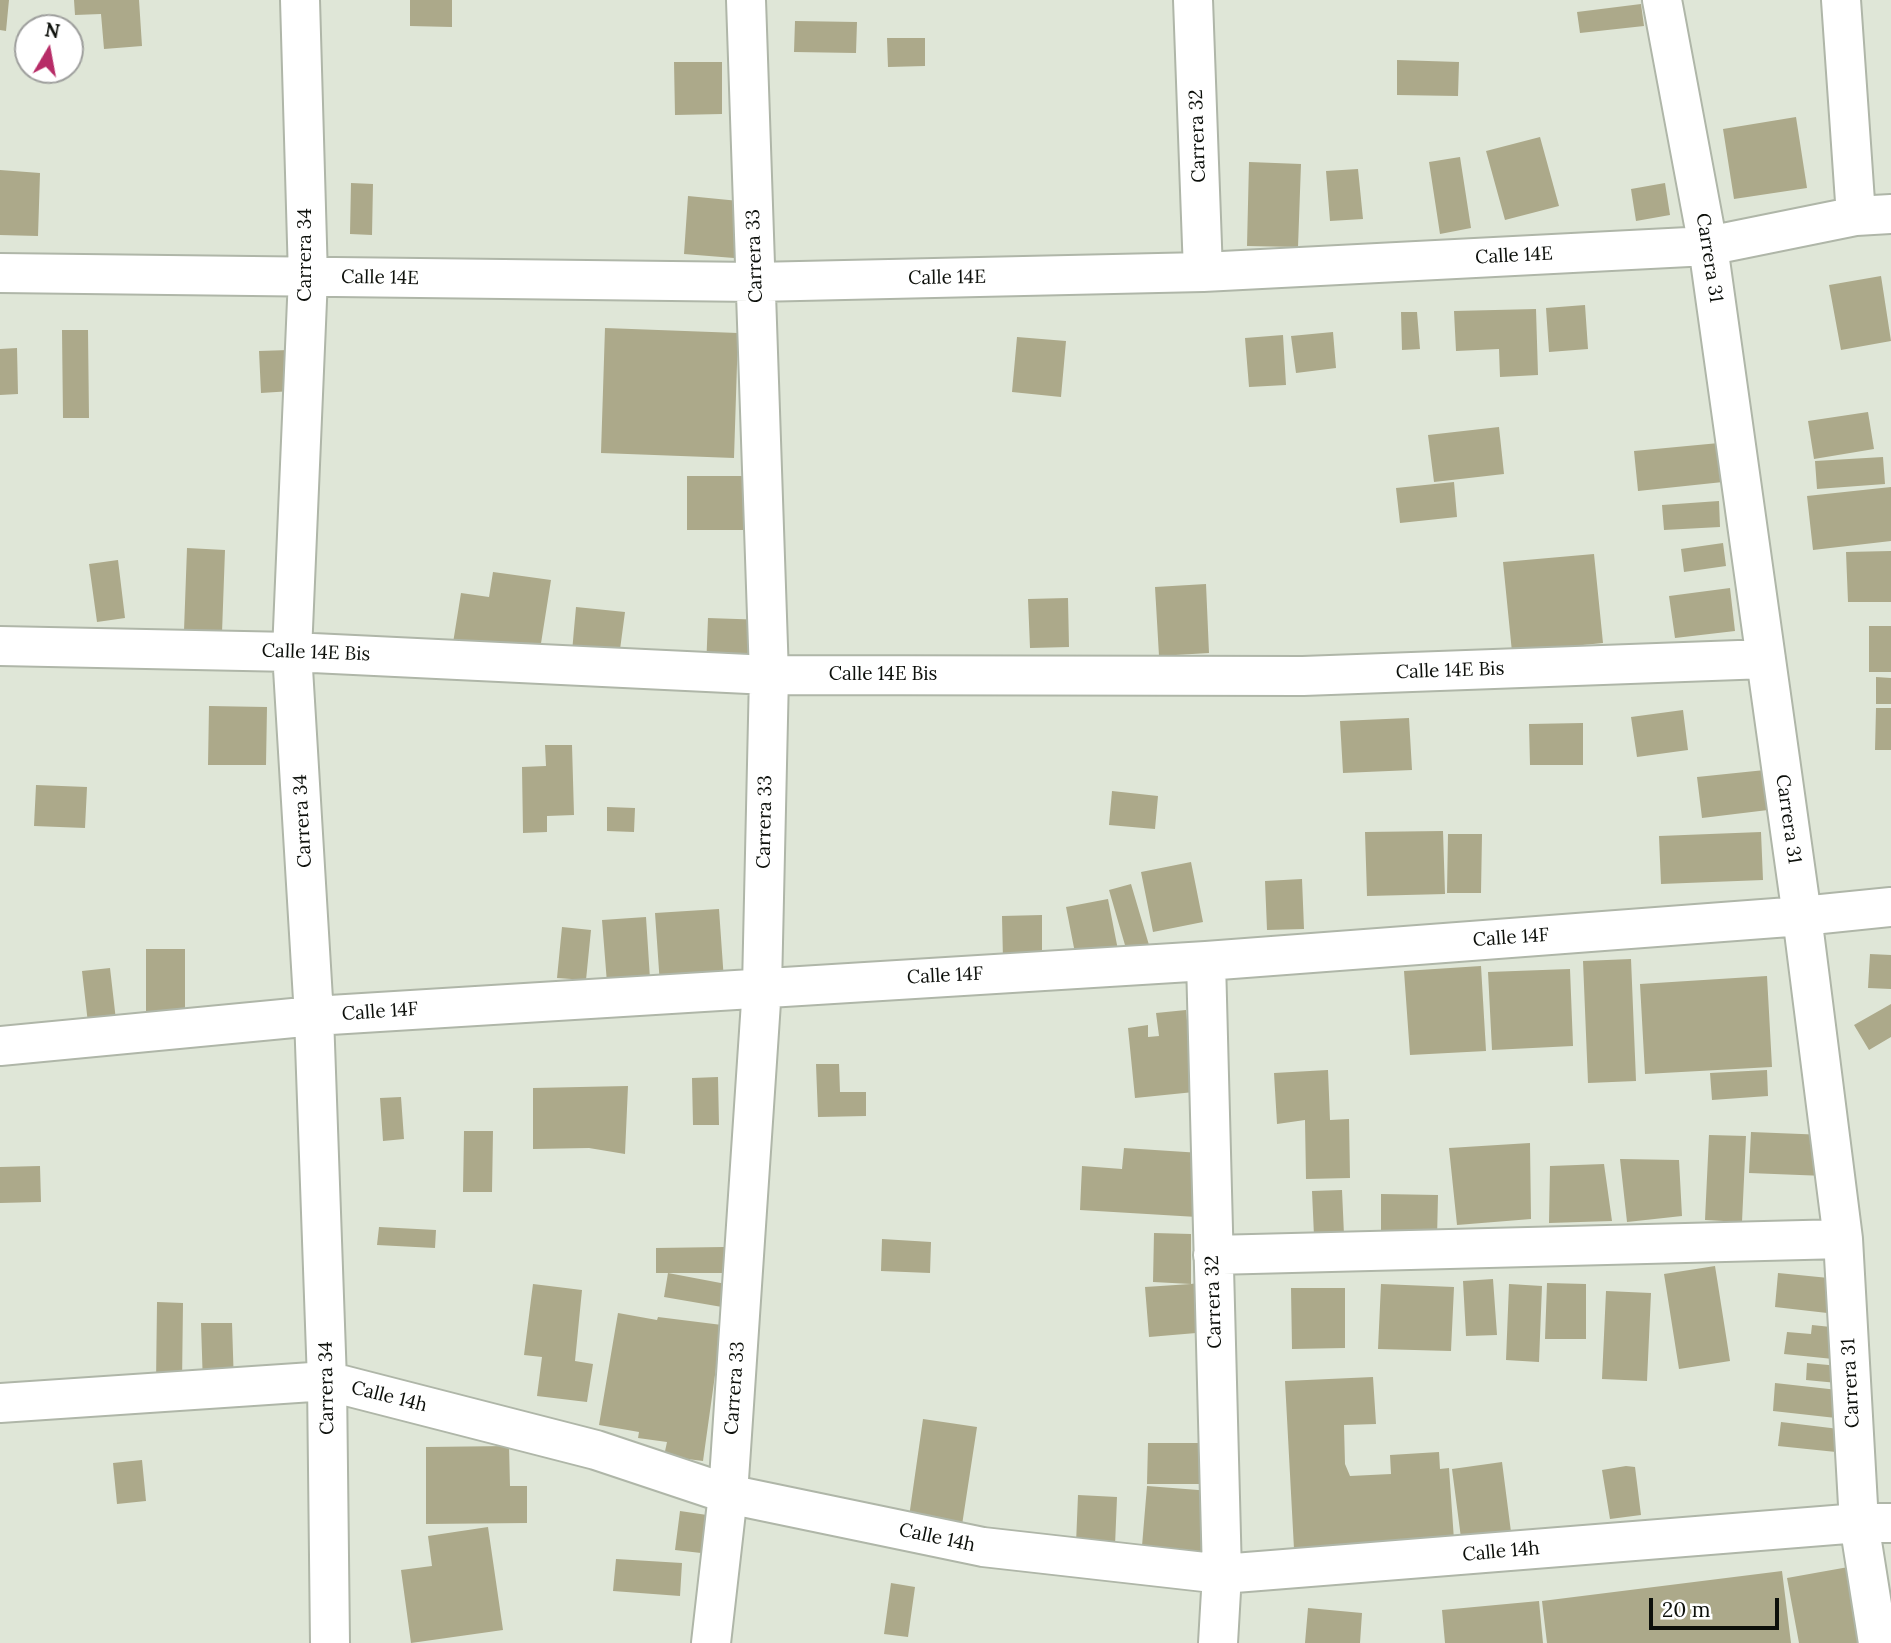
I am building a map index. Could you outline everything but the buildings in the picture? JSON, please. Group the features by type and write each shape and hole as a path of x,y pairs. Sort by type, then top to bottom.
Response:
{"street":[{"name":"Carrera 34","path":"300,0 308,277 292,652 314,1016 327,1381 330,1643"},
{"name":"Carrera 33","path":"711,1643 728,1494 761,987 769,675 746,0"},
{"name":"Carrera 32","path":"1193,0 1203,272"},
{"name":"Carrera 31","path":"1662,0 1708,246 1802,916 1843,1239 1875,1523 1878,1643"},
{"path":"1841,0 1873,215"},
{"name":"Calle 14E","path":"0,273 755,282 1203,272 1708,246 1873,215"},
{"name":"Calle 14E Bis","path":"0,646 292,652 769,675 1303,676 1766,659"},
{"name":"Calle 14F","path":"0,1046 314,1016 1206,961 1891,907"},
{"name":"Carrera 32","path":"1206,961 1222,1574 1218,1643"},
{"path":"1213,1255 1843,1239"},
{"name":"Calle 14h","path":"0,1403 327,1381 596,1450 728,1494 983,1547 1222,1574 1875,1523"}]}
